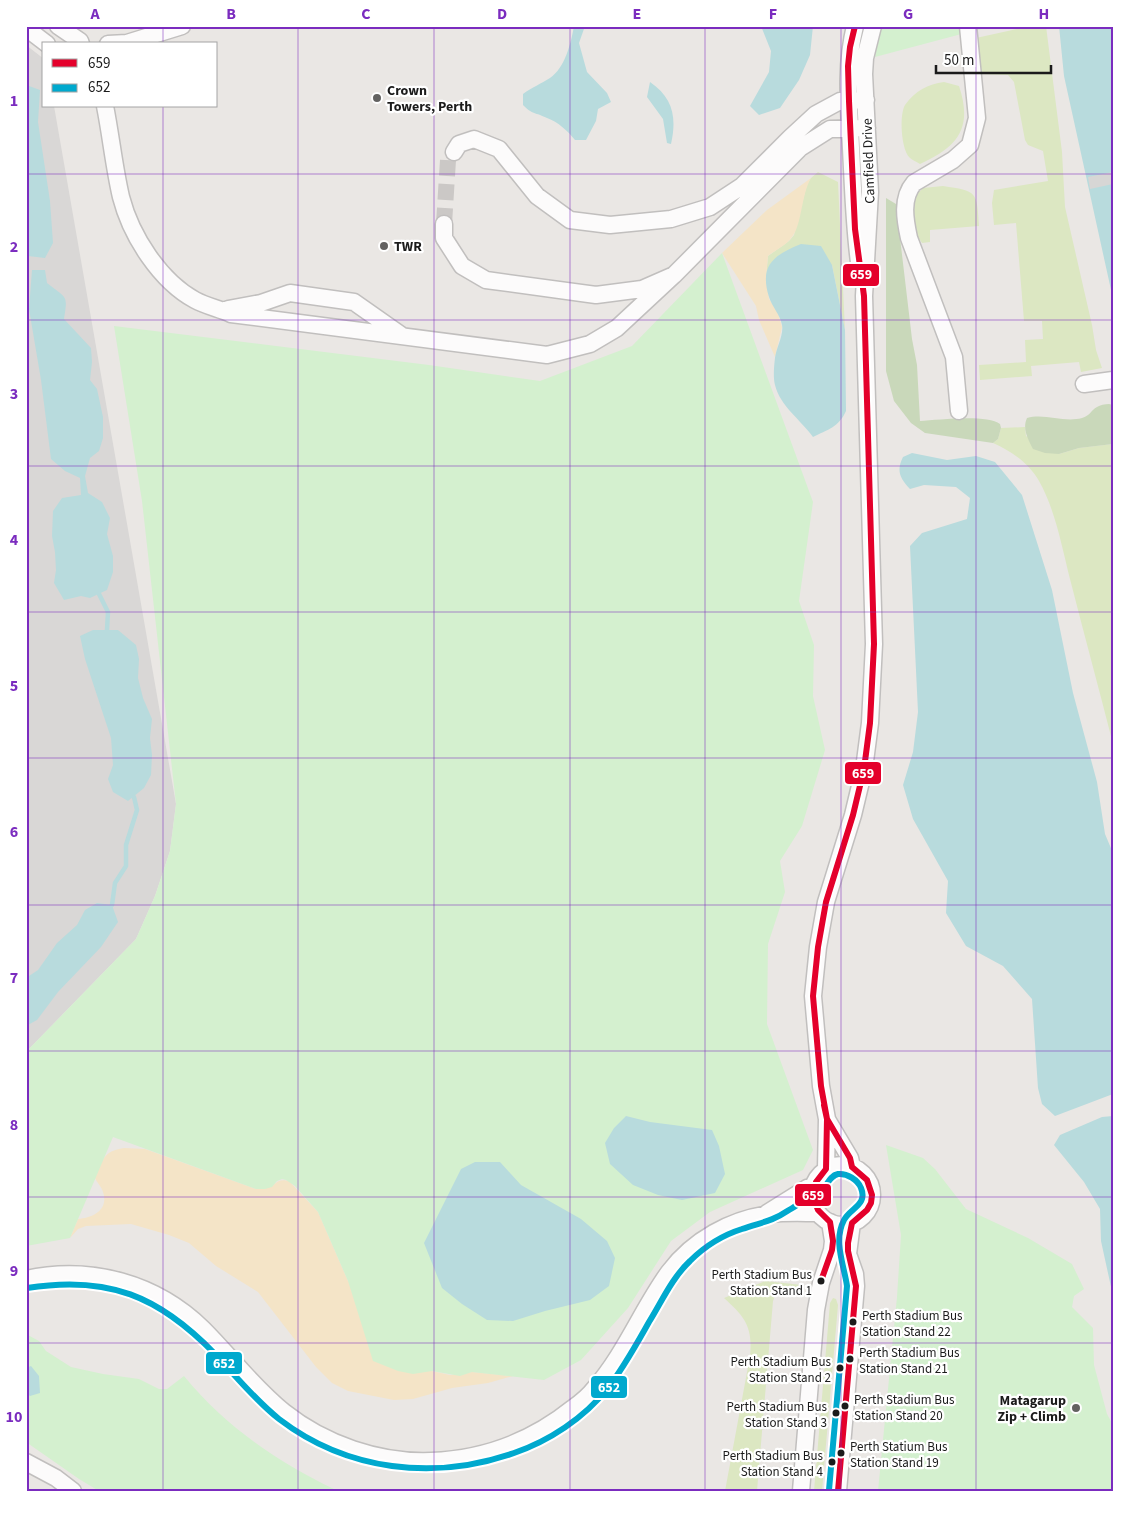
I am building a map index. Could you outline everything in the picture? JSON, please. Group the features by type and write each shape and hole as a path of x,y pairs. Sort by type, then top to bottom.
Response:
{"street":[{"path":"58,26 80,42"},
{"path":"130,42 182,26"},
{"name":"Camfield Drive","path":"855,26 848,66 849,101 855,229 864,296"},
{"name":"Camfield Drive","path":"827,1119 813,996 818,947 826,902 853,815 864,770 872,694 874,644 864,296 870,192 864,74 865,58 873,26"},
{"path":"959,411 954,357 909,238 905,218 906,196 909,188 914,183 953,160 970,145 977,118 968,26"},
{"path":"26,28 44,42"},
{"path":"454,152 459,144 474,139 500,149 537,196 570,220 610,225 671,219 710,207 742,186 816,114 840,101 866,100"},
{"path":"105,108 122,197 131,226 156,266 174,285 196,300 231,314 547,355 590,344 617,328 800,148 830,129 867,128"},
{"path":"444,224 444,238 462,266 486,280 596,295 642,290 674,274"},
{"path":"222,310 261,303 290,294 354,302 402,336"},
{"path":"1084,384 1113,380"},
{"path":"827,1119 850,1158 852,1167"},
{"path":"826,1170 827,1119"},
{"path":"26,1279 57,1274 94,1276 116,1280 152,1292 179,1308 266,1396 304,1426 334,1442 366,1453 392,1458 432,1461 463,1458 505,1447 536,1433 558,1420 593,1392 613,1365 668,1274 683,1256 701,1240 721,1228 743,1219 763,1215 824,1217 837,1224 852,1223 860,1219 867,1212 871,1204 871,1186 867,1178 852,1167 843,1165 826,1170 821,1174 814,1186 812,1196 814,1205 824,1217 833,1241 832,1250 820,1283 816,1310 801,1491"},
{"path":"763,1215 807,1188 814,1186"},
{"path":"838,1491 856,1286 855,1274 848,1254 852,1223"},
{"path":"26,1462 56,1478 73,1491"},
{"path":"26,1469 54,1491"}],"shaded area":[{"path":"26,45 42,57 42,108 54,108 176,804 170,851 155,896 136,939 26,1052"}],"green space":[{"path":"881,26 996,26 875,57"},
{"path":"1031,26 1046,26 1062,152 1065,207 1096,350 1102,368 1081,372 1079,362 1031,366 1032,376 980,380 979,365 1026,362 1025,340 1043,339 1042,321 1024,321 1016,223 994,225 992,203 994,190 1048,181 1043,151 1028,145 1025,140 1014,82 1008,75 980,74 976,38"},
{"path":"944,82 959,86 963,101 963,125 953,143 944,151 920,164 910,158 905,148 902,132 903,110 909,100 918,92 927,86"},
{"path":"818,172 838,182 845,330 832,265 766,277 768,256 789,241 794,235 807,184"},
{"path":"943,186 963,189 973,195 976,199 979,226 930,230 930,242 922,243 914,231 912,212 916,195 923,188"},
{"path":"886,198 896,204 912,339 917,365 920,421 974,418 994,421 1000,424 1001,428 998,439 993,443 925,433 911,423 894,401 886,371"},
{"path":"722,253 813,502 799,601 814,645 813,696 825,750 802,826 780,861 785,892 768,944 767,1024 813,1150 803,1170 710,1212 671,1241 628,1308 581,1360 544,1380 472,1372 460,1376 432,1371 413,1374 398,1371 373,1361 348,1281 318,1212 295,1186 286,1180 277,1181 272,1187 256,1189 113,1137 70,1238 26,1246 26,1052 136,939 155,896 170,851 176,804 142,501 114,326 429,365 540,381 632,346"},
{"path":"1113,405 1113,444 1079,448 1059,454 1045,453 1033,449 1025,430 1027,418 1082,418 1098,406"},
{"path":"1025,427 1026,436 1059,454 1079,448 1113,444 1113,744 1061,541 1045,492 1025,463 993,443 998,439 1001,428"},
{"path":"886,1145 923,1158 935,1169 966,1209 1028,1238 1072,1264 1084,1289 1074,1296 1072,1307 1093,1328 1094,1365 1107,1414 1113,1425 1113,1491 878,1491 897,1297 901,1235"},
{"path":"765,1281 802,1285 800,1295 778,1294 773,1301 757,1491 725,1491 751,1346 746,1323 724,1298"},
{"path":"833,1298 836,1299 838,1305 822,1491 814,1491 830,1303"},
{"path":"26,1334 39,1341 46,1351 71,1367 139,1379 159,1389 167,1389 184,1376 216,1411 253,1441 292,1467 334,1489 334,1491 99,1491 26,1442"}],"sand":[{"path":"811,178 795,232 787,242 768,256 766,277 769,299 777,310 782,327 775,357 759,320 756,306 722,253 767,210"},
{"path":"117,1149 145,1149 256,1189 272,1186 279,1181 289,1181 318,1212 348,1281 432,1371 450,1375 472,1372 513,1376 488,1383 452,1388 413,1399 394,1400 348,1391 332,1383 316,1367 258,1292 216,1266 189,1243 131,1224 86,1226 78,1229 70,1238 78,1219 94,1215 104,1204 102,1190 95,1178 104,1158 107,1154"}],"water":[{"path":"574,26 585,26 579,43 587,72 607,93 611,102 598,109 596,121 586,140 575,140 559,124 532,112 523,105 523,94 550,78 560,68 569,47"},
{"path":"761,26 813,26 810,55 799,80 780,108 759,115 750,106 769,72 771,51"},
{"path":"1059,26 1113,26 1113,299 1064,76"},
{"path":"650,82 664,95 671,109 673,134 671,144 667,143 663,119 647,97"},
{"path":"29,86 40,90 38,122 50,201 53,243 45,258 28,256 26,254 26,87"},
{"path":"801,244 821,246 832,265 845,330 846,411 840,421 828,430 813,437 781,400 775,385 775,358 782,333 782,325 780,317 770,301 766,286 768,269 776,257"},
{"path":"32,270 45,270 47,283 62,295 66,301 64,319 91,348 90,380 97,389 103,417 103,438 99,451 90,458 85,476 88,493 102,502 110,518 107,534 113,556 113,572 107,590 90,598 81,596 64,600 54,583 56,570 52,536 53,511 62,498 81,495 80,478 65,471 51,459 41,380 29,309"},
{"path":"912,453 947,460 976,456 995,462 1022,495 1052,590 1073,693 1097,782 1105,834 1113,853 1113,1094 1055,1116 1042,1104 1038,1088 1032,999 1003,966 966,946 946,913 948,881 913,819 903,785 913,752 918,712 910,546 922,533 967,519 970,498 956,487 924,485 910,489 900,474 900,466 903,457"},
{"path":"93,630 118,630 136,645 139,659 138,678 143,698 152,719 150,738 152,755 151,775 144,788 128,801 113,792 108,779 113,765 111,738 85,659 80,636"},
{"path":"97,903 112,905 118,922 101,947 58,992 37,1020 26,1026 26,978 38,970 57,943 77,925 85,910"},
{"path":"626,1116 650,1122 712,1130 719,1146 725,1174 715,1193 682,1200 658,1195 633,1185 610,1164 605,1143 614,1128"},
{"path":"1113,1116 1113,1296 1101,1241 1100,1209 1084,1182 1054,1145 1060,1135 1102,1117"},
{"path":"475,1162 500,1162 521,1185 581,1219 607,1241 615,1258 609,1286 590,1300 513,1321 487,1320 442,1288 424,1243 461,1169"},
{"path":"31,1366 39,1376 40,1393 30,1396 26,1393 26,1368"}],"pier":[{"path":"1113,172 1113,184 1090,189 1088,177"}],"waterway":[{"path":"99,594 108,612 107,630"},
{"path":"112,905 115,883 126,866 126,845 137,810 134,797"}],"tunnel":[{"path":"444,224 448,160 454,152"}],"transit line":[{"name":"659","path":"838,1491 856,1286 848,1243 852,1223 867,1210 871,1203 872,1195 867,1180 852,1167 850,1158 827,1119 821,1086 813,996 818,947 826,902 853,815 864,769 870,723 874,644 864,296 855,229 849,101 848,66 855,26"},
{"name":"659","path":"821,1281 832,1250 833,1241 830,1222 818,1210 813,1197 816,1182 826,1169 827,1119 824,1105"},
{"name":"652","path":"27,1288 83,1285 107,1288 130,1294 152,1304 173,1317 194,1334 262,1404 279,1419 305,1437 333,1450 362,1460 392,1466 422,1468 453,1467 484,1462 527,1448 553,1435 577,1419 598,1400 613,1381 673,1282 695,1256 714,1242 728,1235 783,1214 809,1197 818,1194 835,1175 845,1175 857,1182 863,1194 860,1202 844,1220 839,1236 840,1253 847,1286 829,1490"}],"place":[{"name":"Crown Towers, Perth","path":"377,98"},
{"name":"TWR","path":"384,246"},
{"name":"Perth Stadium Bus Station Stand 1","path":"821,1281"},
{"name":"Perth Stadium Bus Station Stand 22","path":"853,1322"},
{"name":"Perth Stadium Bus Station Stand 21","path":"850,1359"},
{"name":"Perth Stadium Bus Station Stand 2","path":"840,1368"},
{"name":"Perth Stadium Bus Station Stand 20","path":"845,1406"},
{"name":"Matagarup Zip + Climb","path":"1076,1408"},
{"name":"Perth Stadium Bus Station Stand 3","path":"836,1413"},
{"name":"Perth Statium Bus Station Stand 19","path":"841,1453"},
{"name":"Perth Stadium Bus Station Stand 4","path":"832,1462"}]}
